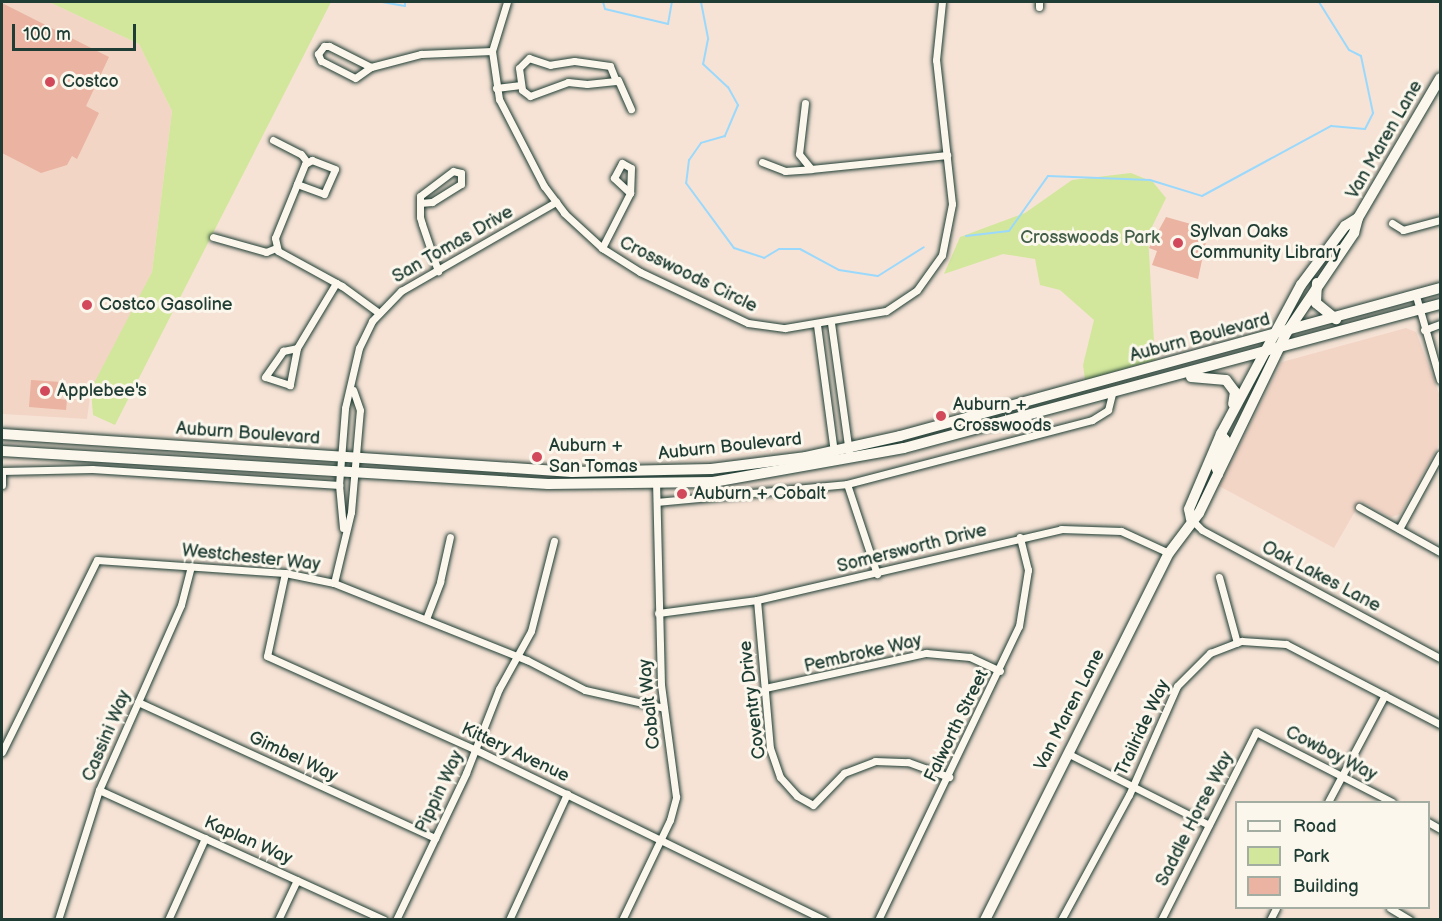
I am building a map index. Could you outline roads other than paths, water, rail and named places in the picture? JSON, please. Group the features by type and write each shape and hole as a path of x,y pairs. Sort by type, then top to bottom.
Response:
{"main road":[{"name":"Van Maren Lane","path":"985,920 1169,553 1191,519 1199,513 1287,332 1317,283 1354,233 1358,218 1440,78"},
{"name":"Van Maren Lane","path":"1191,519 1189,509 1221,434 1301,285 1345,226 1358,218"},
{"path":"1317,283 1316,303 1336,319"},
{"name":"Auburn Boulevard","path":"2,434 341,458 657,472 759,464 848,447 1336,319 1440,288"},
{"name":"Auburn Boulevard","path":"2,452 340,472 656,486 836,464 1112,394 1440,304"},
{"path":"1179,376 1226,380 1235,392 1232,413"}],"street":[{"name":"Crosswoods Circle","path":"507,2 492,51 496,88 510,126 555,202 602,248 640,272 748,323 772,328 831,323 886,311 932,273 942,255 952,218 936,60 942,2"},
{"path":"371,67 329,46 319,50 321,61 355,78 371,67 421,54 492,51"},
{"path":"616,81 568,82 533,96 524,93 521,85 520,64 529,58 550,65 574,61 610,66 631,109"},
{"path":"496,88 521,85"},
{"path":"806,103 799,154 811,169"},
{"path":"273,140 302,154 307,162 334,169 324,194 297,184"},
{"path":"762,162 785,171 947,155"},
{"path":"276,248 275,238 307,162"},
{"path":"420,203 432,202 461,184 461,173 453,171 423,190 420,203 422,224 438,271"},
{"path":"602,248 630,193"},
{"name":"San Tomas Drive","path":"334,583 343,528 339,485 345,408 352,390 359,348 379,313 401,291 555,202"},
{"path":"1392,223 1403,230 1440,220"},
{"path":"213,237 266,252 276,248"},
{"path":"276,248 336,283 379,313"},
{"path":"297,348 283,351 265,377 290,384 297,348 336,283"},
{"path":"1416,296 1418,311 1440,380"},
{"path":"831,323 850,460"},
{"path":"1424,330 1440,324"},
{"path":"817,325 836,464"},
{"name":"San Tomas Drive","path":"343,528 351,512 360,410 352,390"},
{"path":"657,502 847,484 1092,420 1108,410 1112,394"},
{"path":"1218,474 1215,465 1225,439 1221,434"},
{"path":"1399,530 1440,454"},
{"path":"2,485 2,471 92,469 339,485"},
{"name":"Cobalt Way","path":"622,920 661,839 676,797 664,708 658,613 657,472"},
{"path":"847,484 877,574"},
{"path":"1359,507 1440,552"},
{"name":"Oak Lakes Lane","path":"1191,519 1202,530 1440,658"},
{"name":"Somersworth Drive","path":"658,613 757,600 877,574 1020,537 1097,527 1121,531 1169,553"},
{"path":"426,619 441,582 450,537"},
{"name":"Falworth Street","path":"878,920 1000,671 1019,626 1027,589 1027,551 1020,537"},
{"name":"Pippin Way","path":"396,920 476,750 499,689 518,657 540,610 554,541"},
{"name":"Westchester Way","path":"2,752 97,560 285,573 334,583 518,657 585,690 664,708"},
{"name":"Cassini Way","path":"58,920 99,790 181,605 191,566"},
{"name":"Kittery Avenue","path":"285,573 267,656 476,750 825,920"},
{"path":"1219,577 1237,643"},
{"name":"Coventry Drive","path":"757,600 770,748 777,772 792,792 813,806 844,773 875,761 908,762 949,777"},
{"name":"Trailride Way","path":"1061,920 1133,787 1177,686 1199,661 1237,643 1286,644 1440,724"},
{"name":"Pembroke Way","path":"765,688 926,653 964,656 1000,671"},
{"path":"1329,801 1385,695"},
{"name":"Gimbel Way","path":"138,702 435,838"},
{"name":"Cowboy Way","path":"1256,732 1390,801"},
{"name":"Saddle Horse Way","path":"1161,920 1256,732"},
{"path":"1067,753 1209,825"},
{"name":"Kaplan Way","path":"99,790 384,920"},
{"path":"509,920 567,794"},
{"path":"168,920 205,838"},
{"path":"278,920 297,880"},
{"path":"1392,909 1410,920"}],"waterway":[{"path":"382,2 405,6 405,2"},
{"path":"603,2 605,9 668,24 672,2"},
{"path":"701,2 708,39 703,64 728,87 738,105 725,136 701,143 689,160 686,183 734,248 764,258 779,249 800,249 839,270 878,276 924,247"},
{"path":"966,236 1009,231 1048,176 1150,180 1202,196 1331,126 1365,129 1373,113 1361,56 1349,50 1319,2"}],"place":[{"name":"Costco","path":"50,82"},
{"name":"Sylvan Oaks Community Library","path":"1178,243"},
{"name":"Costco Gasoline","path":"87,305"},
{"name":"Applebee's","path":"45,391"},
{"name":"Auburn + Crosswoods","path":"941,416"},
{"name":"Auburn + San Tomas","path":"537,457"},
{"name":"Auburn + Cobalt","path":"682,494"}],"park label":[{"name":"Crosswoods Park","path":"1090,238"}]}
